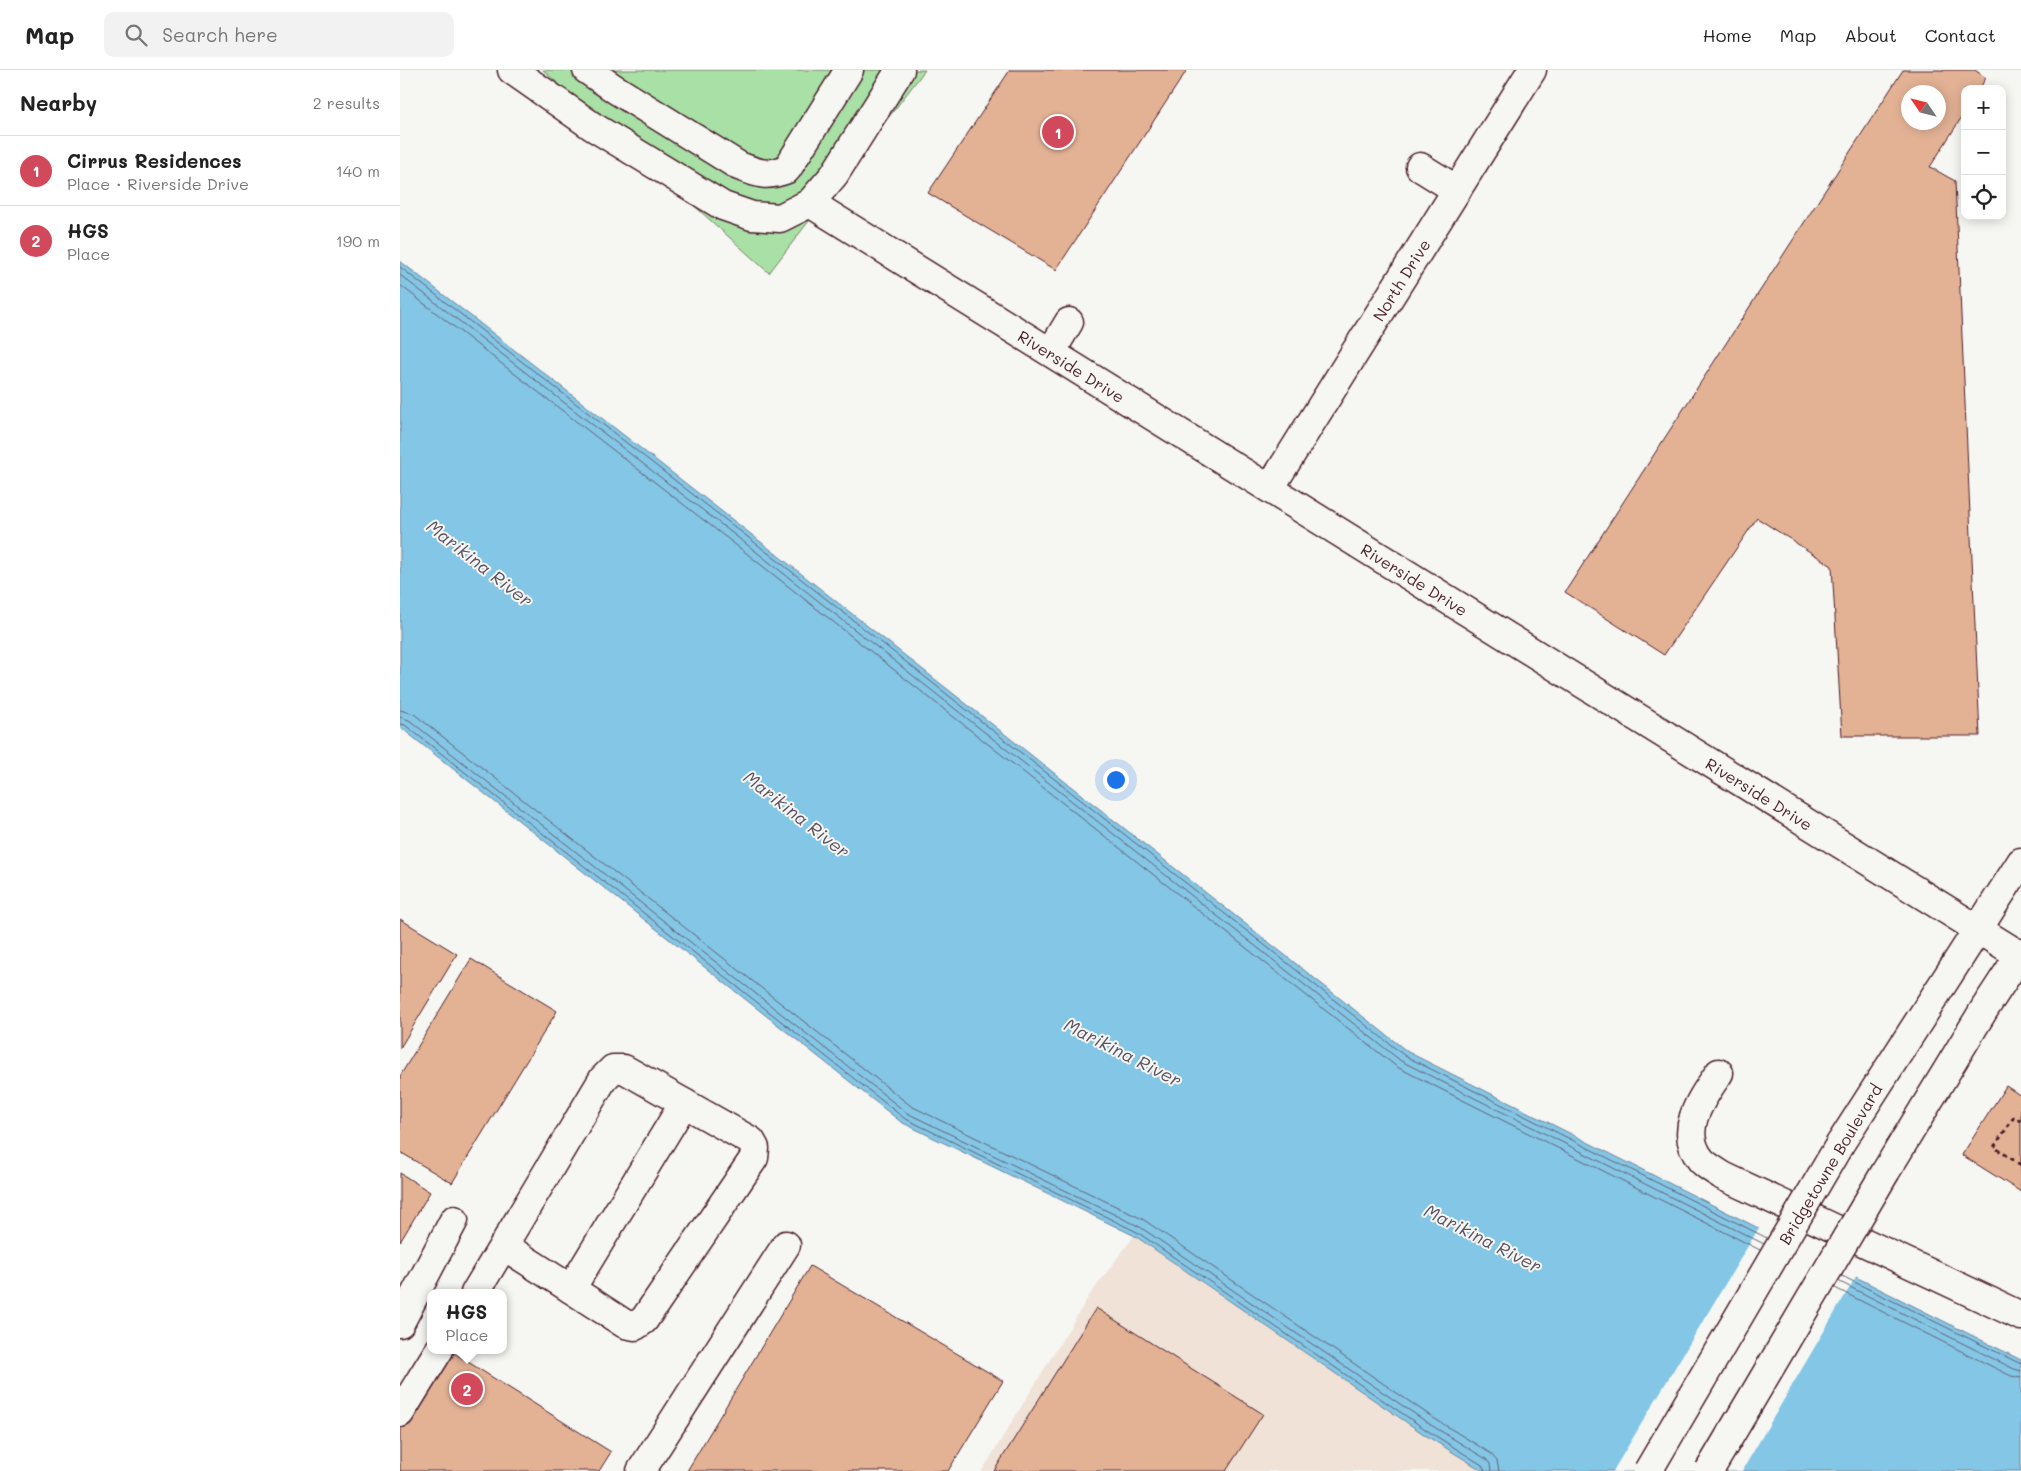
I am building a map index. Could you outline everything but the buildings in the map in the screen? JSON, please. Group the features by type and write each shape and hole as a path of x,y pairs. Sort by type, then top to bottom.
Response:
{"street":[{"path":"512,70 592,126 723,206 752,216 780,218 810,202 834,175 856,143 900,70"},
{"path":"587,70 615,90 739,166 758,174 774,174 787,169 849,70"},
{"name":"North Drive","path":"1270,488 1532,70"},
{"path":"1420,168 1457,190"},
{"path":"774,174 780,218"},
{"name":"Riverside Drive","path":"810,202 2020,955"},
{"path":"1051,352 1069,322"},
{"name":"Bridgetowne Boulevard","path":"1648,1471 1840,1144 2021,862"},
{"path":"1710,1471 1886,1171 1985,1008 2020,955"},
{"path":"477,1289 603,1079 613,1069 624,1069 751,1141 755,1148 754,1158 644,1320 635,1326 625,1324 504,1246"},
{"path":"1719,1073 1698,1106 1691,1126 1692,1144 1702,1160 1722,1176 2021,1316"},
{"path":"570,1289 684,1103"},
{"path":"400,1323 454,1220"},
{"path":"641,1471 786,1245"},
{"path":"400,1413 437,1354"}],"path":[{"path":"2021,1121 2014,1117 1994,1148 2021,1165"}],"shaded area":[{"path":"1134,1236 1425,1435 1483,1471 982,1471 1089,1296"}],"green space":[{"path":"543,70 925,70 769,273"}],"water":[{"name":"Marikina River","path":"400,261 752,535 1408,1052 2021,1360 2021,1471 1483,1471 1425,1435 1135,1236 901,1122 400,727"}],"pier":[{"path":"1760,1226 1857,1275 1742,1471 1613,1471"}],"place":[{"name":"Cirrus Residences","path":"1058,132"},
{"name":"HGS","path":"467,1389"}]}
